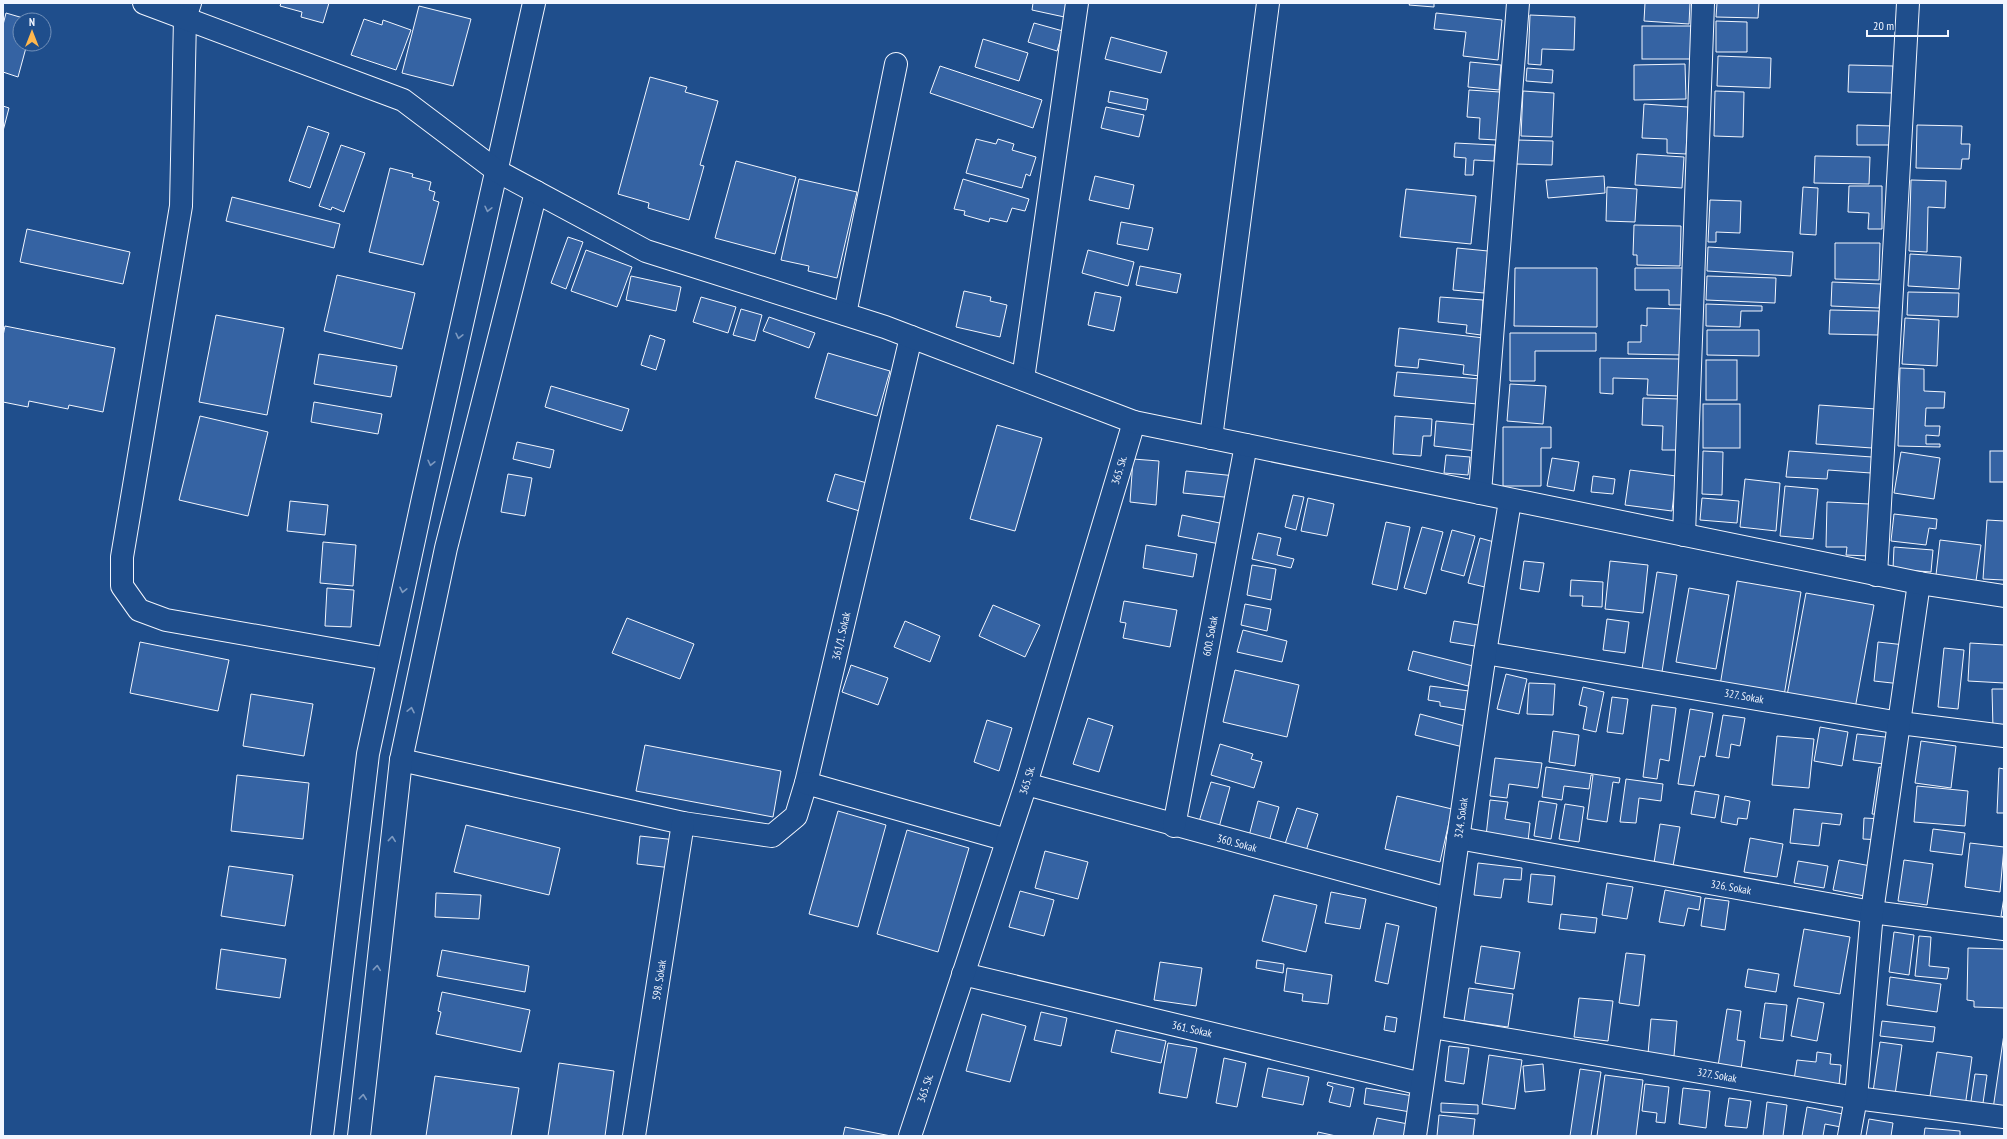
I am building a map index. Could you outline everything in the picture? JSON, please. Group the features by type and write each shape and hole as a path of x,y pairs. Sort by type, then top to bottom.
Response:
{"street":[{"path":"144,3 188,11 403,100 496,171 646,251 845,314 911,337 1134,422 1919,584 2004,596"},
{"path":"322,1136 368,754 534,3"},
{"path":"1023,379 1077,3"},
{"path":"1211,438 1268,3"},
{"path":"1480,493 1518,3"},
{"path":"1684,536 1704,3"},
{"path":"1876,574 1908,3"},
{"path":"188,11 181,206 122,557 122,586 139,610 166,620 388,659"},
{"path":"845,314 896,64"},
{"path":"359,1136 400,760 446,548 536,192"},
{"name":"361/1. Sokak","path":"400,760 683,823 772,836 796,816 806,783 911,337"},
{"name":"365. Sk.","path":"910,1136 1026,784 1134,422"},
{"name":"600. Sokak","path":"1174,826 1246,445"},
{"name":"324. Sokak","path":"1415,1136 1485,653 1510,500"},
{"path":"1849,1136 1856,1098 1872,912 1919,584"},
{"name":"327. Sokak","path":"1485,653 1900,723 2004,736"},
{"path":"806,783 1007,840"},
{"name":"360. Sokak","path":"1026,784 1174,826 1449,899"},
{"name":"598. Sokak","path":"634,1136 683,823"},
{"name":"326. Sokak","path":"1458,838 1872,912 2004,929"},
{"name":"361. Sokak","path":"963,974 1422,1084"},
{"name":"327. Sokak","path":"1432,1027 1856,1098 2004,1117"}],"building":[{"path":"281,3 329,3 323,23 301,17 302,12 280,6"},
{"path":"1033,3 1072,3 1069,18 1032,10"},
{"path":"1410,3 1434,3 1434,7 1409,5"},
{"path":"1645,3 1690,3 1689,24 1644,21"},
{"path":"1717,3 1759,3 1758,18 1716,17"},
{"path":"419,6 471,19 453,86 402,73"},
{"path":"6,13 12,15 12,52 25,52 18,77 3,72 3,25"},
{"path":"1436,13 1502,20 1498,60 1463,56 1466,32 1434,29"},
{"path":"1530,15 1575,17 1574,50 1542,49 1541,65 1528,64"},
{"path":"364,19 382,25 383,20 411,30 396,70 351,55"},
{"path":"1716,21 1747,22 1747,52 1716,52"},
{"path":"1034,23 1063,31 1057,51 1028,42"},
{"path":"1642,26 1693,26 1693,59 1642,59"},
{"path":"1111,37 1167,52 1161,73 1105,59"},
{"path":"983,39 1028,53 1019,81 975,67"},
{"path":"1718,56 1771,58 1770,88 1717,86"},
{"path":"1470,62 1501,65 1499,90 1468,87"},
{"path":"1685,64 1686,99 1634,100 1634,65"},
{"path":"1849,65 1893,66 1893,93 1848,92"},
{"path":"940,66 1042,100 1033,128 930,93"},
{"path":"1527,68 1553,70 1552,83 1526,81"},
{"path":"650,77 687,87 685,92 718,101 700,165 704,166 689,220 648,208 649,203 618,194"},
{"path":"1469,90 1500,92 1497,140 1479,139 1480,118 1467,117"},
{"path":"1110,91 1148,99 1146,110 1108,102"},
{"path":"1523,91 1554,93 1552,137 1521,136"},
{"path":"1715,91 1744,92 1743,137 1714,136"},
{"path":"1644,104 1688,107 1686,154 1667,153 1667,139 1642,138"},
{"path":"3,106 9,108 3,131"},
{"path":"1106,107 1144,115 1139,137 1101,128"},
{"path":"1857,125 1893,126 1892,145 1857,145"},
{"path":"1917,125 1962,126 1961,144 1970,144 1969,159 1962,159 1961,169 1916,168"},
{"path":"308,126 329,133 310,188 289,181"},
{"path":"976,139 996,144 998,139 1014,144 1012,150 1036,157 1030,176 1026,174 1022,188 966,173"},
{"path":"1517,140 1553,141 1552,165 1516,164"},
{"path":"1455,143 1495,145 1494,161 1474,160 1473,175 1465,175 1466,158 1454,157"},
{"path":"341,145 365,153 344,212 332,207 331,210 319,206"},
{"path":"1637,154 1684,157 1682,188 1635,185"},
{"path":"1815,156 1870,157 1869,184 1814,183"},
{"path":"736,161 796,177 775,254 715,238"},
{"path":"390,168 413,174 412,177 431,182 429,190 435,192 433,200 439,202 423,265 369,252"},
{"path":"1095,176 1134,185 1129,209 1089,200"},
{"path":"1604,176 1605,193 1548,198 1546,180"},
{"path":"799,179 857,192 837,278 808,271 809,266 781,260"},
{"path":"963,179 1029,199 1025,211 1012,208 1007,222 990,218 989,222 964,215 965,211 954,209"},
{"path":"1911,180 1946,181 1945,208 1928,207 1927,252 1909,251"},
{"path":"1849,186 1882,186 1882,229 1868,229 1869,213 1848,212"},
{"path":"1607,187 1637,189 1635,222 1606,221"},
{"path":"1803,187 1818,188 1816,235 1800,234"},
{"path":"1406,189 1476,196 1471,244 1400,237"},
{"path":"232,197 340,224 334,248 226,221"},
{"path":"1710,200 1741,201 1740,233 1716,232 1716,242 1708,242"},
{"path":"1121,222 1153,228 1148,250 1117,244"},
{"path":"1634,225 1681,226 1680,266 1637,265 1637,255 1633,255"},
{"path":"27,229 130,252 123,284 20,262"},
{"path":"568,237 583,242 566,289 551,283"},
{"path":"1835,243 1880,243 1879,280 1835,279"},
{"path":"1708,247 1793,252 1791,276 1707,271"},
{"path":"1457,248 1488,251 1484,293 1453,290"},
{"path":"586,250 632,267 617,307 571,291"},
{"path":"1088,250 1134,262 1128,286 1082,273"},
{"path":"1910,254 1961,257 1959,289 1908,286"},
{"path":"1140,266 1181,274 1177,293 1136,285"},
{"path":"1515,268 1597,268 1597,327 1514,326"},
{"path":"1635,268 1683,268 1683,305 1669,305 1669,290 1635,290"},
{"path":"337,275 415,293 402,349 324,331"},
{"path":"631,276 681,287 676,311 626,300"},
{"path":"1707,276 1776,278 1775,303 1706,300"},
{"path":"1832,282 1881,284 1879,308 1831,306"},
{"path":"964,291 991,297 990,301 1007,305 1000,337 956,327"},
{"path":"1095,292 1121,297 1114,331 1088,325"},
{"path":"1908,292 1959,293 1958,317 1907,315"},
{"path":"701,297 736,307 728,333 693,322"},
{"path":"1440,297 1483,300 1481,335 1466,333 1467,325 1438,322"},
{"path":"1706,304 1762,306 1762,311 1741,311 1740,327 1706,326"},
{"path":"1647,308 1682,309 1681,355 1628,354 1628,342 1641,342 1641,325 1647,326"},
{"path":"741,309 762,315 755,341 733,335"},
{"path":"1830,310 1879,311 1878,335 1829,334"},
{"path":"216,315 284,328 267,415 199,402"},
{"path":"769,317 815,333 809,348 763,331"},
{"path":"1905,318 1939,320 1937,366 1902,364"},
{"path":"5,326 115,348 103,412 69,405 68,409 29,401 28,407 3,402 3,336"},
{"path":"1399,328 1484,338 1480,376 1463,374 1464,365 1419,359 1418,368 1395,366"},
{"path":"1707,330 1759,330 1759,356 1707,355"},
{"path":"1510,333 1596,333 1596,351 1535,351 1535,381 1510,381"},
{"path":"650,335 665,340 656,370 641,365"},
{"path":"828,353 890,371 877,416 815,398"},
{"path":"319,354 397,366 391,397 314,384"},
{"path":"1600,358 1681,359 1681,396 1647,395 1648,379 1613,378 1613,394 1600,393"},
{"path":"1706,360 1737,360 1737,400 1706,400"},
{"path":"1900,368 1924,369 1924,391 1945,392 1944,408 1926,408 1925,426 1940,426 1939,436 1926,435 1926,444 1940,444 1940,447 1898,446"},
{"path":"1397,372 1480,379 1477,404 1394,396"},
{"path":"1510,384 1546,386 1543,424 1507,421"},
{"path":"551,386 629,409 622,431 545,407"},
{"path":"1643,398 1680,399 1678,450 1662,450 1663,426 1642,425"},
{"path":"314,402 382,414 378,434 311,422"},
{"path":"1703,404 1740,404 1740,448 1703,448"},
{"path":"1819,405 1876,409 1872,448 1816,444"},
{"path":"200,416 268,432 248,516 179,500"},
{"path":"1395,416 1432,419 1431,436 1423,436 1421,456 1393,454"},
{"path":"1436,421 1479,425 1476,451 1434,446"},
{"path":"997,425 1042,438 1015,531 970,519"},
{"path":"1503,427 1551,427 1551,448 1541,448 1541,486 1503,486"},
{"path":"517,442 554,450 550,468 513,459"},
{"path":"1703,451 1723,452 1722,495 1702,494"},
{"path":"1789,451 1872,457 1871,473 1828,470 1827,479 1786,477"},
{"path":"1990,451 2004,451 2004,482 1990,482"},
{"path":"1901,452 1940,458 1934,499 1894,493"},
{"path":"1446,455 1470,457 1468,475 1444,473"},
{"path":"1552,458 1579,462 1574,491 1547,486"},
{"path":"1133,459 1159,461 1156,505 1130,502"},
{"path":"1630,470 1676,476 1672,511 1625,505"},
{"path":"1186,471 1236,476 1234,498 1183,493"},
{"path":"508,474 532,478 525,516 501,512"},
{"path":"835,474 874,485 866,513 827,501"},
{"path":"1593,476 1615,479 1613,494 1591,492"},
{"path":"1745,479 1780,483 1776,531 1740,527"},
{"path":"1785,486 1818,489 1813,539 1780,536"},
{"path":"1293,495 1304,497 1296,530 1285,527"},
{"path":"1308,498 1334,504 1327,536 1301,531"},
{"path":"1702,498 1739,501 1737,523 1700,520"},
{"path":"290,501 328,505 325,535 287,531"},
{"path":"1827,502 1869,504 1868,556 1846,555 1847,547 1826,547"},
{"path":"1894,514 1937,519 1936,529 1929,528 1926,545 1891,541"},
{"path":"1182,515 1229,525 1225,545 1178,536"},
{"path":"1987,520 2004,521 2004,580 1983,579"},
{"path":"1386,522 1410,527 1397,590 1372,584"},
{"path":"1422,527 1443,532 1426,594 1404,588"},
{"path":"1452,530 1475,536 1464,576 1441,570"},
{"path":"1258,533 1281,538 1277,555 1294,559 1291,568 1252,559"},
{"path":"1480,538 1501,544 1489,588 1468,583"},
{"path":"1940,540 1981,545 1976,581 1936,575"},
{"path":"323,542 356,545 353,586 320,583"},
{"path":"1146,545 1197,554 1193,577 1143,568"},
{"path":"1894,547 1933,550 1931,572 1893,569"},
{"path":"1524,561 1544,563 1539,592 1520,589"},
{"path":"1610,561 1648,565 1643,613 1605,609"},
{"path":"1252,565 1276,569 1271,600 1247,595"},
{"path":"1657,572 1677,575 1662,672 1642,669"},
{"path":"1571,580 1603,582 1602,607 1582,606 1583,596 1570,596"},
{"path":"1737,581 1801,592 1783,702 1719,692"},
{"path":"327,588 354,590 351,627 325,626"},
{"path":"1689,588 1729,595 1716,669 1676,662"},
{"path":"1806,593 1874,605 1854,714 1786,701"},
{"path":"1124,601 1177,610 1170,647 1123,638 1126,623 1120,622"},
{"path":"1245,604 1271,609 1267,631 1241,625"},
{"path":"993,605 1040,625 1025,657 979,636"},
{"path":"627,618 694,644 680,679 612,653"},
{"path":"1607,619 1629,622 1625,653 1603,650"},
{"path":"905,621 940,636 930,662 894,647"},
{"path":"1454,621 1484,626 1481,647 1450,642"},
{"path":"1243,630 1287,641 1282,662 1237,652"},
{"path":"140,642 229,660 218,711 130,693"},
{"path":"1878,642 1905,645 1901,684 1874,681"},
{"path":"1970,643 2004,645 2004,683 1968,681"},
{"path":"1944,648 1964,650 1958,709 1938,707"},
{"path":"1413,651 1473,666 1468,686 1408,670"},
{"path":"851,665 888,678 878,705 842,692"},
{"path":"1235,670 1299,685 1287,737 1223,722"},
{"path":"1506,674 1527,679 1519,714 1497,709"},
{"path":"1529,683 1555,684 1553,715 1527,714"},
{"path":"1430,686 1469,691 1466,710 1440,706 1440,702 1428,700"},
{"path":"1583,687 1604,692 1596,732 1583,729 1587,707 1579,705"},
{"path":"1992,689 2004,689 2004,729 1993,729"},
{"path":"251,694 313,704 304,756 243,746"},
{"path":"1612,697 1628,699 1623,734 1607,732"},
{"path":"1652,705 1676,708 1669,761 1660,759 1657,779 1643,777"},
{"path":"1690,709 1713,713 1705,757 1700,756 1694,786 1678,784"},
{"path":"1420,714 1472,728 1467,748 1415,735"},
{"path":"1723,715 1745,718 1740,746 1731,744 1729,758 1716,756"},
{"path":"1088,718 1113,726 1099,772 1073,764"},
{"path":"987,720 1012,728 999,771 974,762"},
{"path":"1820,727 1848,732 1842,766 1814,761"},
{"path":"1553,731 1579,735 1575,766 1549,762"},
{"path":"1857,734 1894,738 1891,765 1853,760"},
{"path":"1777,736 1814,739 1809,788 1772,785"},
{"path":"1921,741 1956,746 1951,788 1915,783"},
{"path":"1220,744 1253,754 1251,759 1262,762 1254,788 1211,775"},
{"path":"645,745 781,771 773,817 636,791"},
{"path":"1495,758 1542,763 1538,788 1509,784 1507,798 1490,796"},
{"path":"1546,767 1620,778 1619,783 1613,782 1607,822 1587,819 1593,775 1591,775 1589,789 1564,786 1562,800 1542,797"},
{"path":"1879,767 1892,769 1885,815 1872,814"},
{"path":"1999,768 2004,769 2004,813 1997,813"},
{"path":"237,775 309,783 303,839 231,831"},
{"path":"1626,779 1663,784 1661,801 1639,798 1636,823 1620,822"},
{"path":"1211,782 1230,787 1218,831 1198,825"},
{"path":"1917,786 1968,791 1965,826 1914,822"},
{"path":"1695,791 1719,795 1715,818 1691,814"},
{"path":"1397,796 1452,809 1440,862 1385,849"},
{"path":"1725,796 1750,801 1747,819 1738,818 1737,825 1721,822"},
{"path":"1490,800 1508,802 1505,819 1530,823 1528,841 1486,836"},
{"path":"1258,801 1279,807 1268,845 1248,840"},
{"path":"1539,801 1557,804 1551,839 1534,836"},
{"path":"1565,804 1584,807 1579,842 1559,839"},
{"path":"1297,808 1318,814 1304,857 1283,850"},
{"path":"1794,809 1842,814 1840,825 1822,823 1819,846 1790,843"},
{"path":"838,811 886,825 858,927 809,914"},
{"path":"1864,818 1883,819 1882,840 1863,839"},
{"path":"1660,824 1680,827 1673,866 1654,863"},
{"path":"466,825 560,848 549,895 454,872"},
{"path":"1933,829 1965,833 1962,855 1930,851"},
{"path":"907,830 969,848 938,952 877,934"},
{"path":"640,836 676,840 672,868 637,864"},
{"path":"1750,838 1783,844 1777,877 1744,872"},
{"path":"1970,843 2004,847 2000,892 1965,887"},
{"path":"1045,851 1088,862 1078,899 1035,888"},
{"path":"1839,860 1876,867 1870,897 1833,890"},
{"path":"1904,860 1933,864 1927,905 1898,901"},
{"path":"1798,861 1828,866 1824,888 1794,883"},
{"path":"1478,863 1522,868 1521,880 1504,879 1501,898 1474,895"},
{"path":"229,866 293,875 285,926 221,916"},
{"path":"1531,874 1555,876 1552,905 1528,902"},
{"path":"1607,883 1633,887 1627,919 1602,915"},
{"path":"1665,890 1701,897 1699,910 1688,908 1684,926 1659,922"},
{"path":"1020,891 1054,900 1044,936 1009,927"},
{"path":"1331,892 1366,899 1360,929 1325,923"},
{"path":"436,893 481,895 479,919 435,917"},
{"path":"1274,895 1317,905 1306,952 1262,941"},
{"path":"2004,897 2004,917 2001,916"},
{"path":"1705,898 1729,901 1725,930 1701,926"},
{"path":"1561,914 1597,918 1595,933 1559,929"},
{"path":"1386,923 1399,926 1388,984 1375,981"},
{"path":"1804,929 1850,937 1840,994 1794,986"},
{"path":"1894,932 1914,935 1909,975 1889,972"},
{"path":"1919,936 1931,937 1929,966 1949,968 1947,979 1915,976"},
{"path":"1481,946 1520,952 1514,989 1475,983"},
{"path":"1968,948 2004,949 2004,1008 1974,1007 1974,1001 1967,1000"},
{"path":"221,949 286,959 280,998 216,989"},
{"path":"442,950 529,966 525,992 437,976"},
{"path":"1626,953 1645,955 1639,1006 1619,1003"},
{"path":"1257,960 1284,964 1283,973 1256,968"},
{"path":"1160,962 1202,968 1196,1006 1154,1000"},
{"path":"1287,968 1332,975 1328,1004 1302,1001 1303,994 1284,991"},
{"path":"1748,969 1779,974 1776,992 1745,987"},
{"path":"1890,977 1941,984 1937,1012 1887,1005"},
{"path":"1469,988 1513,994 1508,1027 1464,1021"},
{"path":"442,992 530,1010 521,1052 436,1034 441,1012 438,1011"},
{"path":"1579,998 1613,1001 1608,1041 1574,1037"},
{"path":"1798,998 1824,1003 1817,1041 1791,1036"},
{"path":"1765,1003 1787,1005 1783,1041 1760,1038"},
{"path":"1727,1009 1741,1011 1737,1040 1745,1041 1741,1069 1718,1066"},
{"path":"1041,1012 1067,1018 1061,1046 1034,1040"},
{"path":"982,1014 1026,1026 1010,1082 966,1071"},
{"path":"1386,1016 1397,1018 1395,1032 1384,1030"},
{"path":"1651,1019 1677,1021 1674,1056 1648,1054"},
{"path":"1882,1021 1935,1027 1933,1042 1880,1036"},
{"path":"1116,1030 1166,1041 1161,1063 1111,1052"},
{"path":"2004,1034 2004,1110 1993,1109"},
{"path":"1880,1042 1902,1045 1895,1095 1873,1092"},
{"path":"1168,1043 1197,1048 1187,1098 1159,1093"},
{"path":"1449,1046 1469,1048 1464,1084 1445,1081"},
{"path":"1817,1052 1831,1054 1830,1064 1841,1065 1839,1085 1794,1080 1797,1060 1816,1062"},
{"path":"1937,1052 1972,1057 1965,1107 1929,1102"},
{"path":"1489,1055 1522,1060 1515,1109 1482,1104"},
{"path":"1224,1058 1246,1063 1237,1107 1216,1103"},
{"path":"559,1063 614,1071 605,1136 548,1136"},
{"path":"1543,1064 1545,1090 1525,1092 1523,1066"},
{"path":"1268,1068 1309,1077 1303,1105 1262,1097"},
{"path":"1580,1069 1601,1072 1591,1136 1570,1136"},
{"path":"1975,1074 1987,1075 1982,1110 1970,1108"},
{"path":"1605,1075 1643,1080 1636,1136 1597,1136"},
{"path":"435,1076 519,1088 511,1136 426,1136"},
{"path":"1328,1082 1354,1088 1350,1107 1329,1102 1333,1087 1327,1085"},
{"path":"1645,1084 1669,1087 1665,1123 1656,1122 1657,1113 1642,1111"},
{"path":"1366,1088 1419,1097 1416,1113 1364,1104"},
{"path":"1683,1088 1710,1091 1706,1128 1679,1124"},
{"path":"1729,1098 1751,1101 1747,1128 1725,1126"},
{"path":"1767,1102 1787,1105 1783,1136 1763,1136"},
{"path":"1441,1103 1478,1105 1478,1114 1441,1112"},
{"path":"1807,1107 1843,1114 1841,1127 1825,1124 1823,1136 1802,1136"},
{"path":"1439,1115 1475,1119 1473,1136 1437,1136"},
{"path":"1377,1118 1408,1124 1406,1136 1373,1136"},
{"path":"1869,1119 1893,1123 1891,1136 1866,1136"},
{"path":"845,1127 891,1136 843,1136"},
{"path":"1925,1128 1960,1131 1960,1136 1924,1136"},
{"path":"1318,1132 1336,1136 1317,1136"}]}
